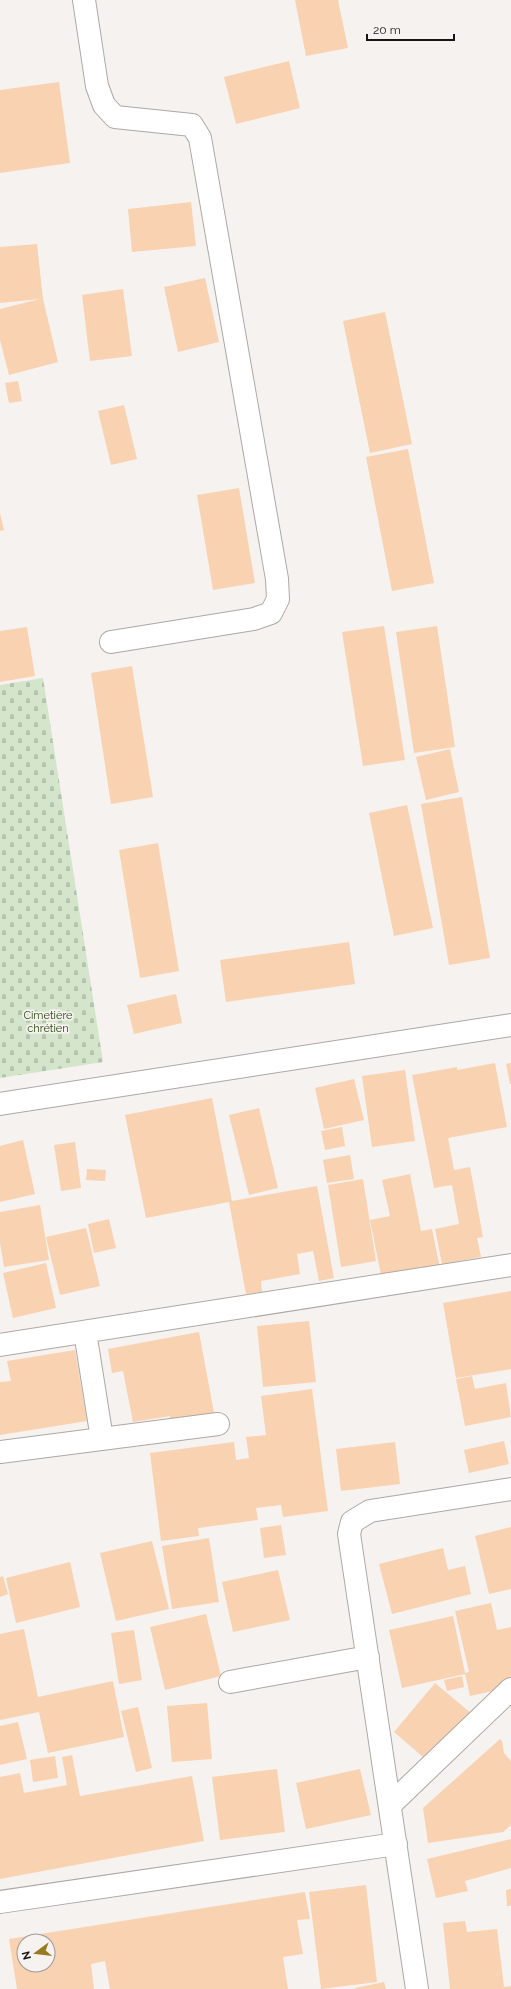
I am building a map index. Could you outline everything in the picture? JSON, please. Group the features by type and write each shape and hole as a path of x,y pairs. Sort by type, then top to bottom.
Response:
{"street":[{"path":"84,0 98,86 104,105 115,117 192,125 200,138 277,580 278,599 271,613 254,619 110,642"},
{"path":"0,1104 511,1025"},
{"path":"0,1345 511,1265"},
{"path":"85,1332 102,1439"},
{"path":"0,1452 218,1424"},
{"path":"417,1989 349,1534 352,1522 370,1511 511,1489"},
{"path":"230,1682 368,1657"},
{"path":"390,1805 511,1689"},
{"path":"0,1902 396,1844"}],"green space":[{"name":"Cimetière chrétien","path":"43,678 103,1062 0,1078 0,685"}],"building":[{"path":"295,0 338,0 348,48 306,56"},
{"path":"289,61 300,108 236,124 224,77"},
{"path":"59,82 70,163 0,173 0,90"},
{"path":"191,202 196,246 132,252 128,209"},
{"path":"37,244 43,299 58,362 9,375 0,340 0,309 40,299 0,303 0,247"},
{"path":"205,278 219,342 178,352 164,287"},
{"path":"123,289 132,356 90,361 82,295"},
{"path":"385,312 412,444 370,453 343,321"},
{"path":"18,381 22,401 9,403 5,383"},
{"path":"124,405 137,459 111,465 98,411"},
{"path":"408,449 434,583 392,591 366,457"},
{"path":"239,488 255,583 213,590 197,495"},
{"path":"0,513 4,530 0,531"},
{"path":"384,626 405,760 363,766 342,632"},
{"path":"437,626 455,747 414,753 396,632"},
{"path":"27,627 35,676 0,682 0,631"},
{"path":"132,666 153,797 111,804 91,673"},
{"path":"450,749 459,792 426,800 416,757"},
{"path":"462,797 490,958 449,965 421,804"},
{"path":"407,805 433,928 394,936 369,813"},
{"path":"158,843 179,971 140,978 119,850"},
{"path":"349,942 355,984 226,1002 220,960"},
{"path":"176,994 182,1023 134,1034 127,1005"},
{"path":"495,1063 507,1127 448,1138 454,1170 470,1167 483,1237 477,1238 481,1257 442,1264 435,1229 459,1224 452,1185 434,1188 412,1075 457,1067 457,1070"},
{"path":"511,1063 511,1084 510,1084 506,1064"},
{"path":"405,1070 415,1141 372,1147 362,1076"},
{"path":"354,1079 364,1120 324,1129 315,1088"},
{"path":"212,1098 232,1201 317,1186 334,1278 319,1281 313,1251 297,1254 300,1274 261,1281 262,1292 246,1294 229,1202 146,1218 125,1115"},
{"path":"259,1108 278,1188 249,1195 229,1115"},
{"path":"342,1127 345,1146 325,1150 321,1131"},
{"path":"23,1140 35,1194 0,1202 0,1146"},
{"path":"75,1142 81,1188 61,1191 54,1145"},
{"path":"350,1155 354,1179 327,1183 323,1160"},
{"path":"87,1169 106,1170 105,1181 86,1180"},
{"path":"410,1174 421,1231 432,1229 440,1268 382,1280 370,1220 390,1216 382,1180"},
{"path":"363,1179 376,1261 341,1267 328,1185"},
{"path":"40,1205 49,1260 4,1267 0,1243 0,1212"},
{"path":"109,1219 116,1248 94,1253 88,1224"},
{"path":"86,1228 100,1286 60,1295 46,1237"},
{"path":"46,1263 56,1308 13,1318 3,1273"},
{"path":"511,1291 511,1369 456,1378 443,1303"},
{"path":"309,1321 316,1382 263,1387 257,1326"},
{"path":"199,1332 215,1418 172,1427 170,1416 133,1422 123,1371 112,1373 108,1349"},
{"path":"75,1350 87,1421 0,1435 0,1382 11,1381 7,1361"},
{"path":"472,1376 475,1389 506,1383 511,1417 465,1426 456,1379"},
{"path":"312,1389 328,1511 283,1517 281,1505 256,1508 258,1520 198,1528 199,1536 161,1541 150,1453 234,1442 236,1460 249,1458 246,1437 266,1435 261,1396"},
{"path":"504,1441 509,1464 469,1473 464,1450"},
{"path":"395,1442 400,1484 341,1491 336,1449"},
{"path":"281,1525 286,1555 264,1558 260,1528"},
{"path":"511,1527 511,1589 489,1594 475,1536"},
{"path":"209,1538 219,1602 172,1609 162,1546"},
{"path":"152,1541 169,1609 116,1621 100,1553"},
{"path":"443,1548 448,1570 465,1566 471,1594 392,1614 379,1564"},
{"path":"70,1562 80,1607 16,1623 6,1578"},
{"path":"278,1570 290,1620 233,1632 222,1582"},
{"path":"3,1576 8,1594 0,1597 0,1577"},
{"path":"491,1603 497,1630 511,1627 511,1687 470,1696 465,1674 402,1688 389,1630 453,1616 465,1673 469,1672 455,1611"},
{"path":"206,1614 221,1676 165,1690 150,1627"},
{"path":"24,1629 38,1697 113,1681 124,1737 48,1753 39,1712 0,1720 0,1634"},
{"path":"134,1630 142,1680 119,1684 111,1633"},
{"path":"462,1676 464,1687 447,1691 444,1680"},
{"path":"435,1683 472,1714 431,1764 394,1732"},
{"path":"207,1703 212,1759 172,1762 167,1706"},
{"path":"138,1707 152,1768 136,1772 121,1711"},
{"path":"18,1722 27,1759 0,1765 0,1726"},
{"path":"500,1739 502,1741 504,1753 511,1761 511,1825 503,1832 428,1843 423,1808"},
{"path":"72,1755 80,1796 192,1776 204,1841 0,1879 0,1777 20,1773 24,1793 67,1785 62,1757"},
{"path":"55,1756 58,1778 33,1782 30,1760"},
{"path":"277,1769 285,1832 220,1840 212,1777"},
{"path":"360,1769 371,1815 306,1829 296,1783"},
{"path":"511,1839 511,1868 465,1881 468,1891 436,1898 427,1859"},
{"path":"366,1885 377,1982 321,1989 309,1892"},
{"path":"511,1889 511,1906 507,1906 506,1890"},
{"path":"305,1892 310,1919 297,1920 303,1954 283,1957 288,1989 110,1989 105,1961 91,1964 94,1989 17,1989 9,1939 16,1938 16,1973 56,1973 56,1933 47,1933"},
{"path":"465,1921 467,1932 497,1929 504,1987 511,1986 511,1989 450,1989 443,1923"},
{"path":"384,1982 386,1989 355,1989 355,1988"}]}
